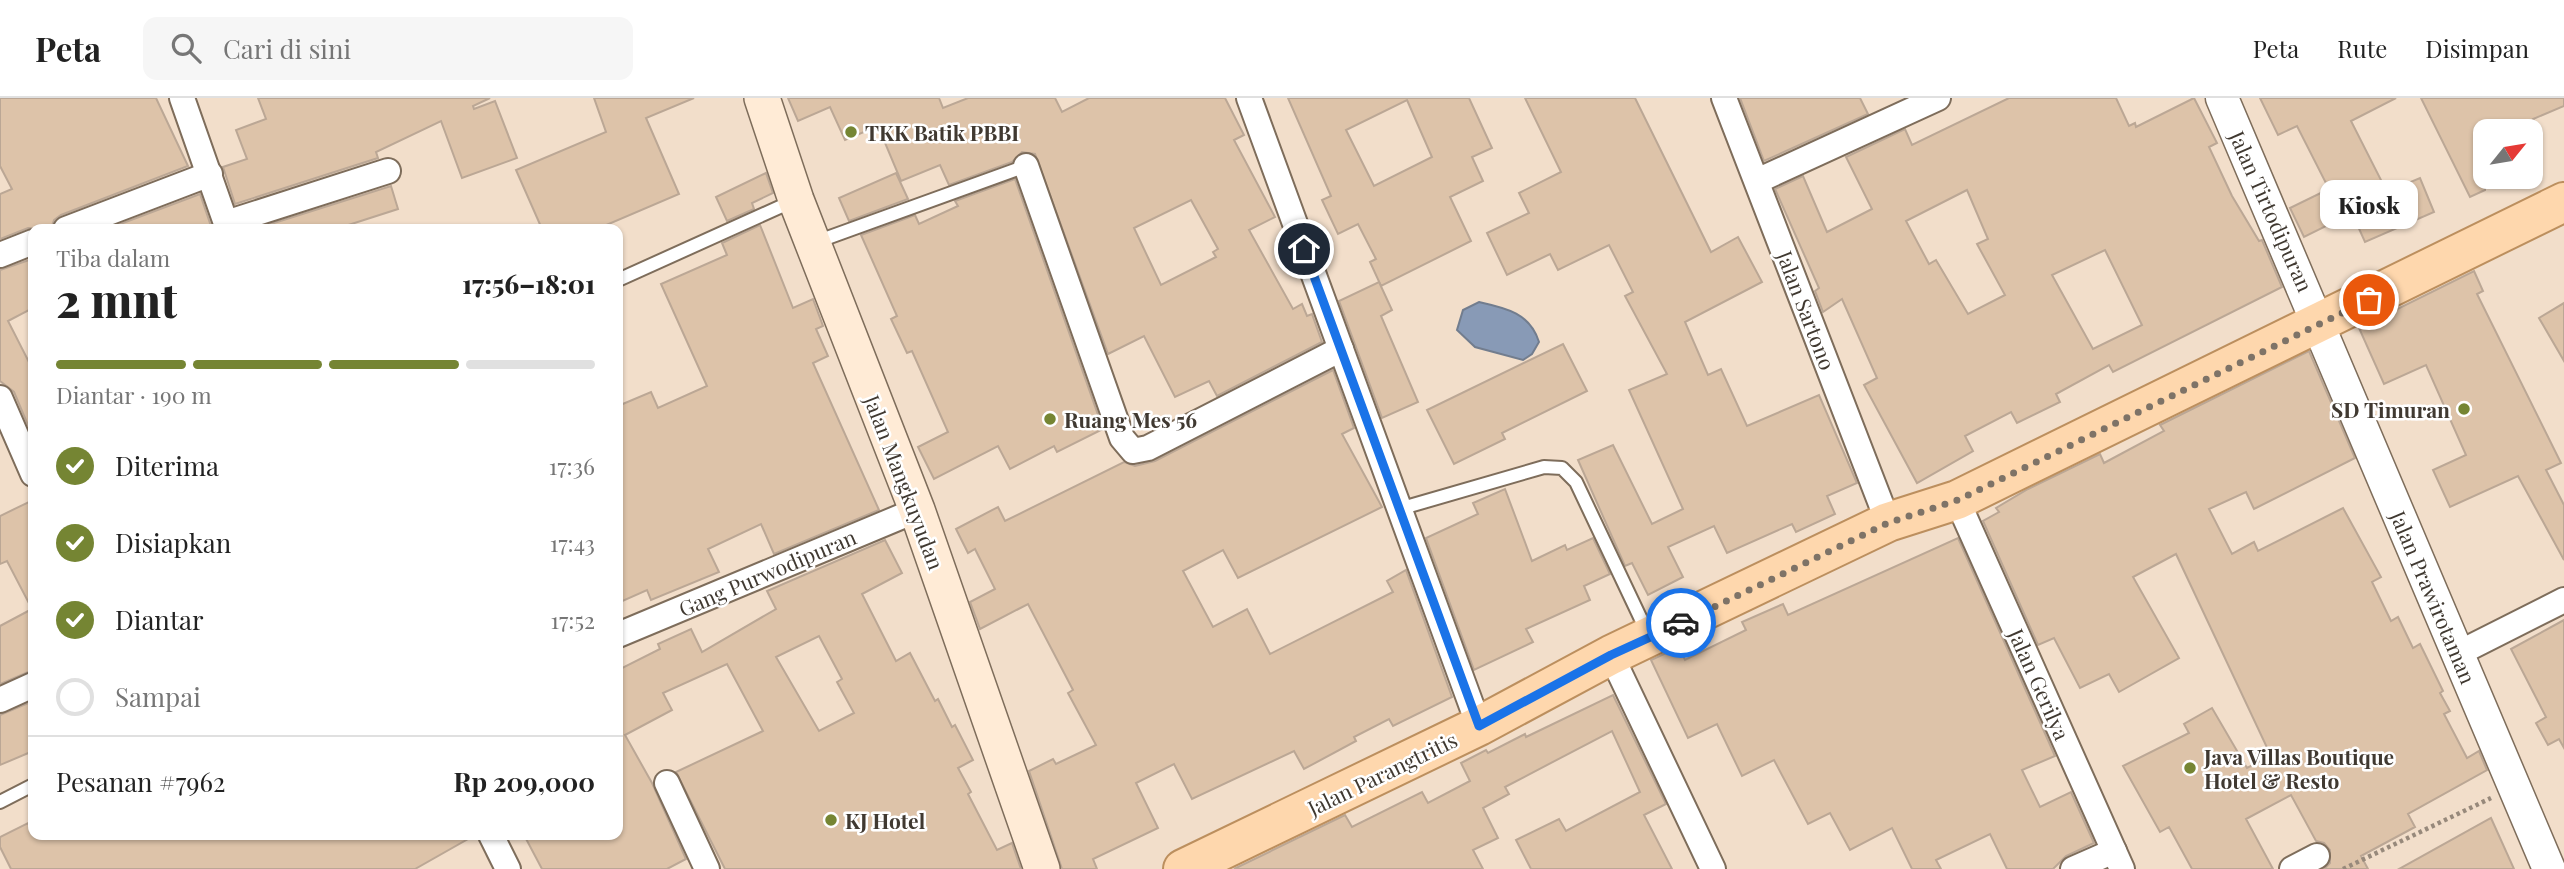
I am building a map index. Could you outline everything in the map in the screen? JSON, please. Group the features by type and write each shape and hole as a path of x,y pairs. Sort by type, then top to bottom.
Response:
{"main road":[{"name":"Jalan Mangkuyudan","path":"762,98 796,200 917,510 1042,869"},
{"name":"Jalan Parangtritis","path":"1183,869 1479,726 1611,655 1888,523 1958,500 2563,205"}],"street":[{"path":"182,98 226,224"},
{"path":"1249,98 1479,726"},
{"name":"Jalan Sartono","path":"1724,98 1888,523"},
{"path":"1757,181 1938,98"},
{"name":"Jalan Tirtodipuran","path":"2222,98 2321,324"},
{"path":"1026,166 1122,438 1133,451 1148,448 1341,349"},
{"path":"233,224 388,171"},
{"path":"79,224 210,174"},
{"path":"0,255 28,244"},
{"name":"Jalan Prawirotaman","path":"2321,324 2549,869"},
{"path":"0,398 28,462"},
{"name":"Jalan Gerilya","path":"1958,500 2118,860"},
{"name":"Gang Purwodipuran","path":"623,633 917,510"},
{"path":"2457,654 2564,600"},
{"path":"1611,655 1713,869"},
{"path":"0,700 28,687"},
{"path":"667,783 707,869"},
{"path":"494,840 508,869"},
{"path":"2292,869 2317,856"},
{"path":"2073,869 2118,860"}],"lane":[{"path":"813,244 1026,166"},
{"path":"623,278 796,200"},
{"path":"1399,509 1544,467 1562,468 1576,482 1650,638"},
{"path":"0,802 28,788"}],"path":[{"path":"2343,869 2514,787"}],"water":[{"path":"1479,302 1516,313 1530,324 1539,342 1532,354 1523,360 1475,347 1457,330 1463,310"}],"building":[{"path":"0,98 156,98 188,166 61,215 53,224 28,224 28,228 0,239 0,194 12,189 0,166"},
{"path":"258,98 490,98 473,106 474,109 495,101 517,158 462,178 441,121 376,152 378,158 235,204 223,167 247,159 236,130 266,119"},
{"path":"594,98 694,98 646,118 679,194 609,224 540,224 516,170 606,132"},
{"path":"788,98 939,98 943,108 968,98 1055,98 1062,112 1089,98 1225,98 1244,135 1234,140 1275,217 1249,230 1293,309 1302,304 1307,316 1312,314 1322,342 1217,396 1209,381 1175,397 1144,336 1108,354 1035,154 1022,152 1012,162 949,185 940,165 901,181 878,126 845,140 830,107 798,121","holes":["1191,200 1218,249 1213,252 1216,257 1161,285 1134,228"]},
{"path":"1288,98 1469,98 1492,148 1472,157 1483,181 1450,197 1471,241 1381,286 1370,262 1376,259 1358,224 1338,234 1322,200 1331,196","holes":["1407,100 1432,157 1374,186 1346,130"]},
{"path":"1525,98 1635,98 1711,252 1738,237 1762,282 1685,322 1708,375 1721,369 1747,426 1819,395 1857,483 1827,496 1835,514 1796,532 1792,524 1727,553 1714,526 1668,547 1683,577 1648,595 1632,563 1625,566 1578,460 1613,445 1652,524 1683,509 1629,390 1667,374 1625,296 1633,292 1609,245 1558,270 1550,254 1507,275 1487,233 1529,213 1519,193 1561,172"},
{"path":"1740,98 1860,98 1868,114 1764,161"},
{"path":"2009,98 2116,98 2129,126 2135,123 2136,127 2194,98 2217,143 2209,147 2232,196 2259,241 2262,240 2282,287 2113,372 2109,365 2056,394 2060,402 2017,423 2011,412 1965,436 1973,451 1917,483 1864,385 1877,378 1842,299 1823,312 1815,291 1819,288 1775,189 1803,176 1827,232 1872,209 1846,157 1905,129 1912,145","holes":["1967,190 1988,239 1977,244 2005,295 1968,314 1936,260 1929,264 1906,221","2105,250 2142,325 2093,349 2052,275"]},
{"path":"2260,98 2396,98 2351,121 2387,192 2420,178 2434,212 2365,242 2352,213 2304,237 2290,208 2329,189 2297,126 2278,135"},
{"path":"2421,98 2564,98 2564,106 2533,119 2473,119 2473,189 2485,190 2470,197"},
{"path":"766,173 773,193 752,203 754,209 727,221 716,197"},
{"path":"896,173 908,199 849,221 839,198"},
{"path":"1015,179 1103,429 1057,452 1054,446 1010,469 998,446 934,479 918,447 948,432 912,351 907,353 891,319 897,316 861,235 915,215 919,224 958,206 955,201"},
{"path":"391,186 398,209 352,224 271,224"},
{"path":"200,194 210,224 120,224"},
{"path":"760,225 793,308 813,299 823,326 816,329 828,356 813,363 879,510 774,554 761,524 708,549 719,572 651,600 647,590 623,601 623,404 651,392 658,408 707,386 661,284 727,255 722,243"},
{"path":"28,260 28,311 8,321 28,360 28,425 14,392 0,381 0,270"},
{"name":"SD Timuran","path":"2474,271 2483,291 2477,294 2561,463 2546,470 2564,505 2564,560 2518,476 2450,507 2433,470 2466,455 2426,365 2384,384 2359,328"},
{"path":"1379,282 1392,310 1381,316 1418,402 1382,418 1339,301"},
{"path":"2564,303 2564,361 2539,318"},
{"path":"1563,344 1587,391 1502,433 1505,439 1454,464 1427,410"},
{"path":"2309,351 2355,458 2254,509 2246,492 2209,509 2232,554 2254,542 2258,551 2343,508 2381,577 2372,582 2391,621 2398,617 2413,648 2420,644 2450,711 2444,714 2467,758 2479,751 2487,770 2408,814 2415,827 2361,856 2368,869 2324,869 2330,863 2330,850 2324,843 2316,841 2291,795 2246,819 2273,869 2192,869 2169,827 2160,832 2123,766 2189,733 2184,724 2212,708 2247,768 2271,756 2176,554 2133,577 2179,658 2119,692 2109,674 2080,688 2054,638 2038,645 1983,521 1999,512 1996,508 2028,489 2100,454 2104,463 2164,431 2160,425"},
{"path":"1333,370 1354,428 1342,434 1382,507 1238,578 1223,550 1183,571 1213,627 1247,609 1270,654 1393,592 1387,581 1406,570 1452,697 1393,726 1389,719 1354,737 1356,741 1304,769 1294,751 1192,799 1174,764 1136,783 1158,828 1093,859 1097,869 1062,869 1029,771 1053,759 1056,764 1096,745 1068,693 1073,690 1028,604 980,629 970,602 995,589 975,549 968,553 956,529 998,507 1005,521 1124,462 1135,466 1155,461"},
{"path":"1505,489 1532,561 1565,545 1567,550 1593,538 1610,574 1584,586 1590,600 1526,629 1533,642 1474,670 1426,538 1478,514 1473,503"},
{"path":"28,502 28,601 7,561 0,564 0,516"},
{"path":"1958,538 2055,756 2022,770 2040,807 2071,792 2094,843 2066,856 2053,869 2007,869 1990,834 1936,860 1941,869 1912,869 1892,828 1850,850 1830,813 1808,824 1774,760 1742,776 1717,724 1688,738 1651,660 1679,647 1685,660 1746,630 1742,622 1783,604 1788,615"},
{"path":"885,540 902,573 862,594 896,661 910,653 935,701 938,699 952,727 955,725 973,760 958,768 971,792 968,794 997,850 1012,843 1021,869 725,869 676,772 763,731 727,664 663,693 672,710 625,735 652,783 686,859 667,869 542,869 527,840 623,840 623,668 660,649 658,644 691,629 702,652 776,609 767,591","holes":["819,636 842,679 837,682 854,713 819,731 776,657"]},
{"path":"28,611 28,672 0,684 0,626"},
{"path":"2564,620 2564,748 2559,739 2548,745 2536,723 2546,717 2511,649"},
{"path":"1613,695 1666,804 1644,815 1672,869 1531,869 1516,840 1559,819 1566,831 1640,792 1612,731 1505,787 1509,794 1483,808 1498,838 1473,850 1483,869 1234,869 1345,815 1352,827 1422,792 1428,803 1470,781 1461,763 1525,734 1526,737"},
{"path":"28,703 28,753 0,765 0,715"},
{"path":"2491,818 2514,869 2399,869"},
{"path":"28,823 28,840 466,840 415,869 11,869 0,847 0,837"}],"way so far":[{"path":"1681,623 1888,523 1958,500 2369,300"}],"place":[{"name":"TKK Batik PBBI","path":"851,132"},
{"name":"Kiosk","path":"2369,300"},
{"name":"SD Timuran","path":"2464,409"},
{"name":"Ruang Mes 56","path":"1050,419"},
{"name":"Java Villas Boutique Hotel & Resto","path":"2190,768"},
{"name":"KJ Hotel","path":"831,820"}],"route":[{"path":"1304,249 1479,726 1611,655 1681,623"}]}
